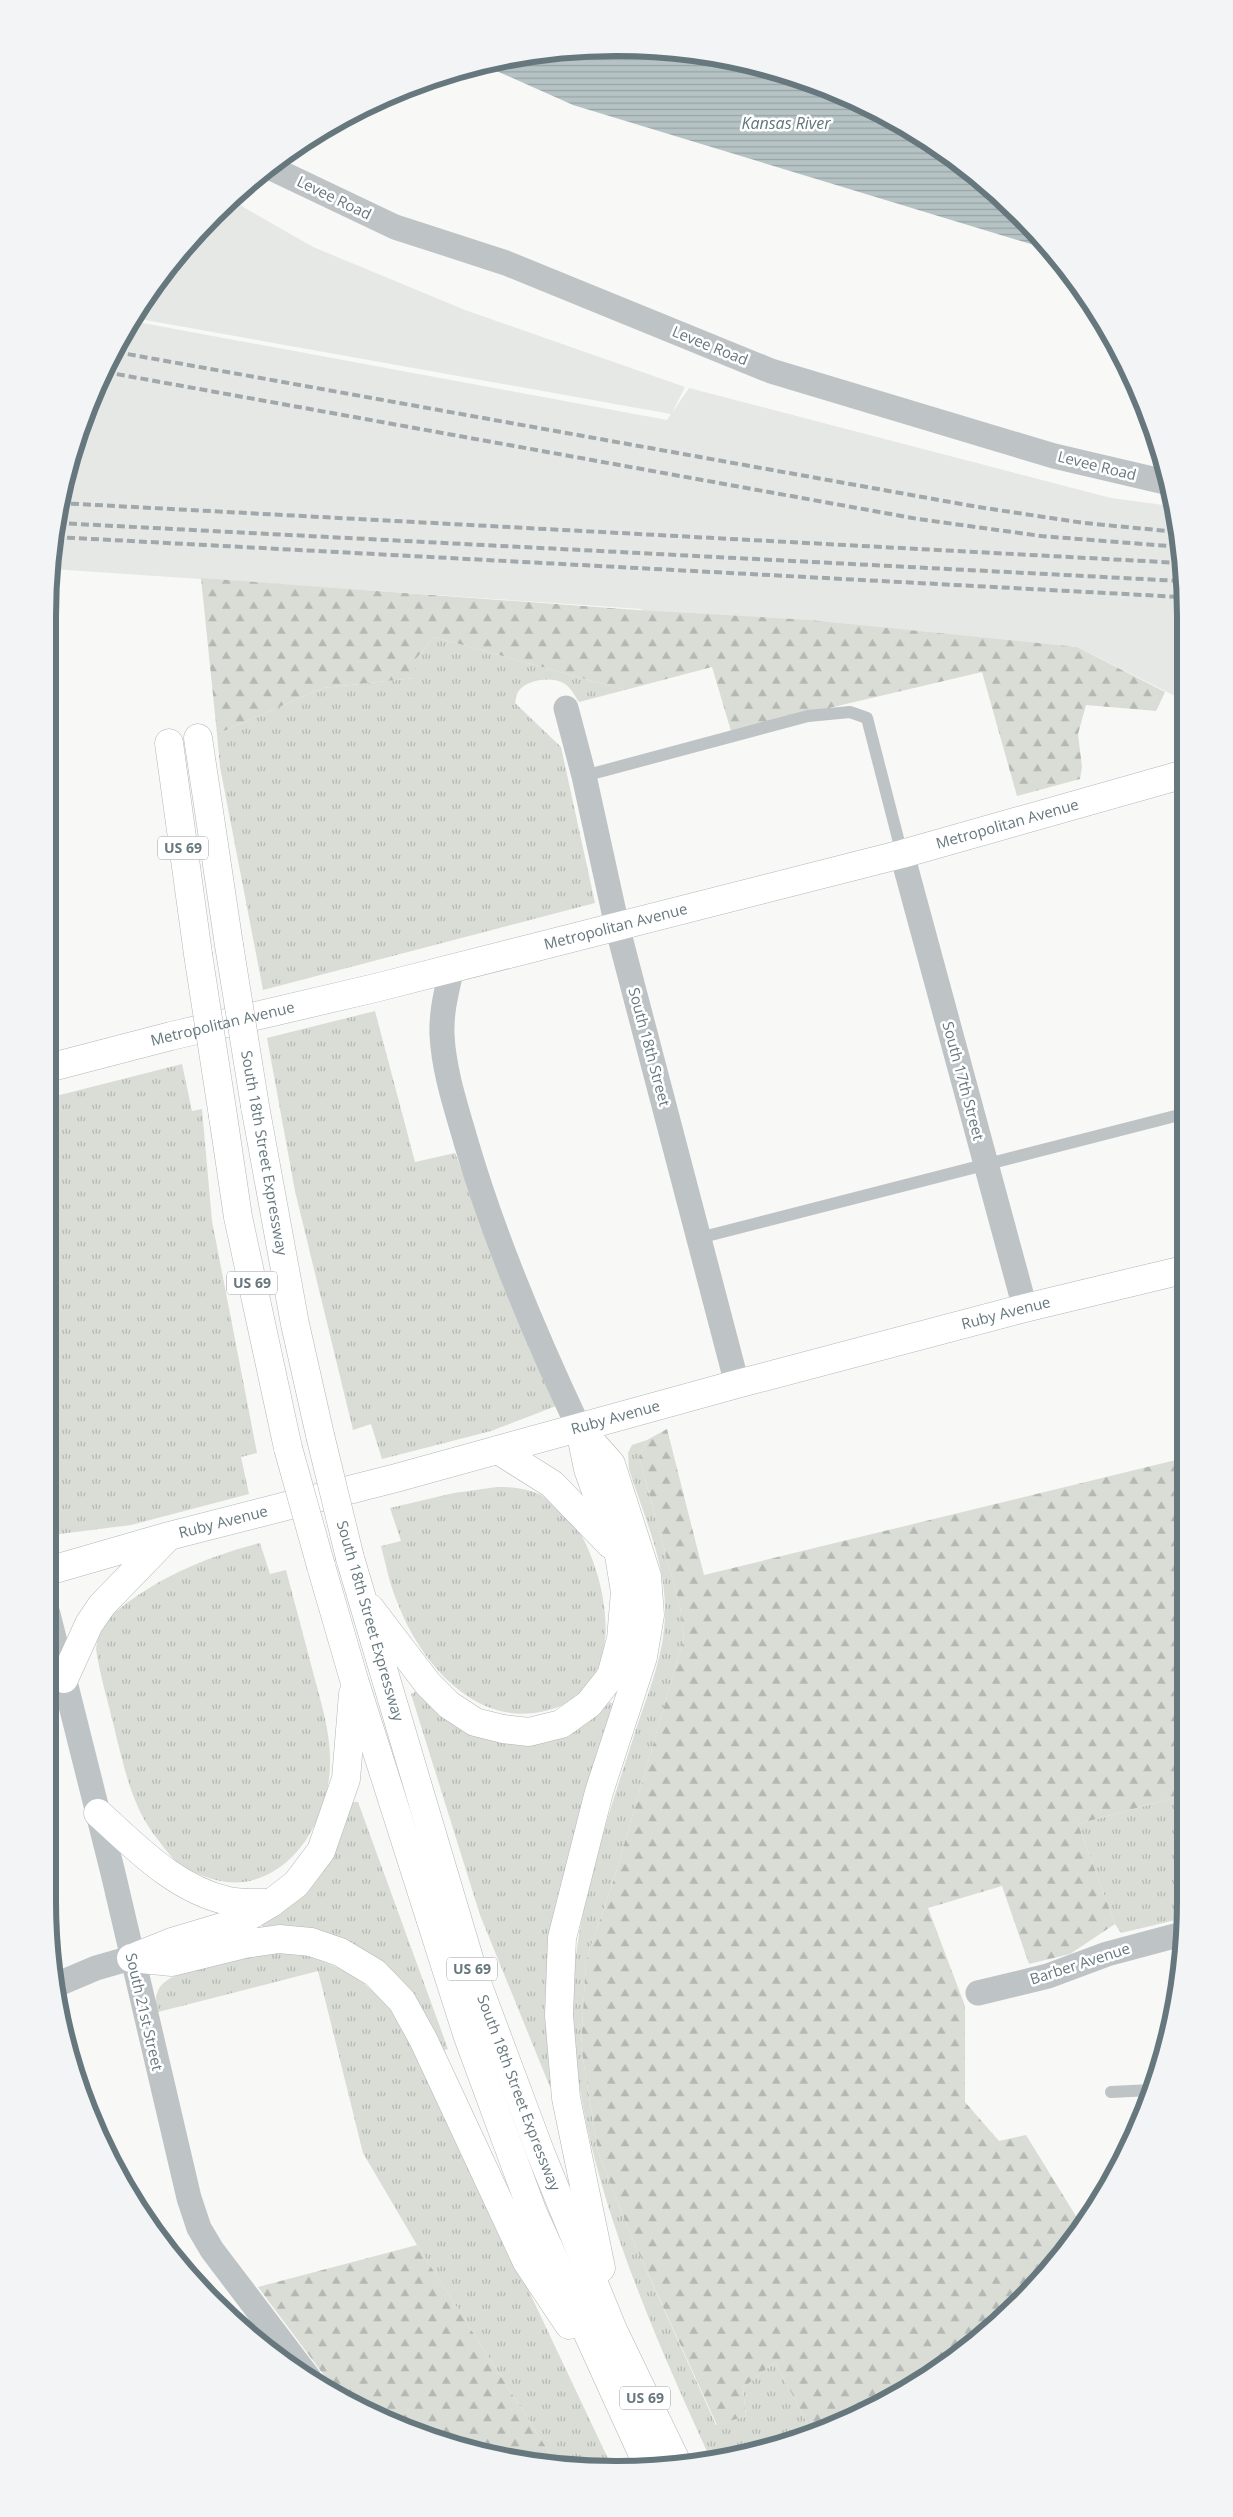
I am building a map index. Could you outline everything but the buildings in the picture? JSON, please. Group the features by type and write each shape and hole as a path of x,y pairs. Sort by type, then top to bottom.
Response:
{"main road":[{"name":"South 18th Street Expressway","path":"198,738 254,1106 295,1324 350,1558 474,1975 542,2154 614,2330 675,2458"},
{"name":"South 18th Street Expressway","path":"169,743 198,954 238,1217 288,1448 354,1683 468,2037 533,2213 645,2460"},
{"name":"Metropolitan Avenue","path":"56,1066 171,1036 375,988 902,854 1177,776"},
{"name":"Ruby Avenue","path":"56,1568 737,1384 1025,1308 1177,1271"},
{"path":"361,1597 428,1684 449,1705 475,1722 503,1729 529,1732 561,1724 589,1704 611,1676 621,1639 625,1592 619,1555 588,1469 579,1428"},
{"path":"579,1428 612,1464 647,1576 650,1615 643,1657 599,1792 562,1938 559,2015 566,2098 614,2330"},
{"path":"498,1450 552,1484 619,1555"},
{"path":"64,1679 89,1624 102,1605 169,1536"},
{"path":"131,1958 172,1942 239,1922 271,1903 296,1884 321,1851 346,1778 354,1683"},
{"path":"98,1813 152,1862 187,1886 228,1901 271,1903"},
{"path":"131,1958 172,1962 245,1944 279,1939 311,1942 340,1952 375,1973 402,2001 423,2039 527,2262 609,2384"}],"street":[{"name":"Levee Road","path":"277,171 394,228 506,263 771,371 1054,456 1160,481"},
{"name":"South 18th Street","path":"566,708 584,776 617,926 737,1384"},
{"name":"South 17th Street","path":"902,854 1025,1308"},
{"path":"452,967 443,1003 442,1034 448,1078 483,1200 540,1348 579,1428"},
{"name":"South 21st Street","path":"56,1646 98,1813 189,2198 199,2228 212,2250 294,2358"},
{"name":"Barber Avenue","path":"978,1993 1048,1976 1107,1954 1176,1936"},
{"path":"62,1982 96,1968 131,1958"}],"lane":[{"path":"584,776 808,716 850,712 867,718 902,854"},
{"path":"699,1238 1177,1116"},
{"path":"1111,2092 1143,2090"}],"shaded area":[{"path":"238,204 313,247 465,310 685,387 672,413 689,388 1111,498 1166,505 1176,580 1177,697 1077,647 643,611 642,609 58,569 67,507 75,471 86,436 114,369 140,322 667,420 671,414 142,319 172,275 195,247"}],"green space":[{"path":"201,578 638,610 809,620 1077,647 1165,692 1156,711 1086,705 1078,734 1082,767 1080,779 1017,796 982,672 731,731 712,667 625,690 434,637 415,660 415,678 323,688 217,734"},
{"path":"434,637 625,690 579,702 565,684 554,680 540,680 527,684 522,688 517,693 515,703 561,747 595,903 263,990 220,767 217,734 323,688 415,678 415,660"},
{"path":"375,1011 415,1162 455,1153 556,1406 491,1431 382,1459 371,1424 353,1430 295,1191 267,1038"},
{"path":"182,1064 192,1111 202,1109 212,1221 257,1453 241,1457 249,1494 131,1525 56,1534 56,1096"},
{"path":"667,1429 704,1575 1177,1460 1177,1797 1078,1824 1115,1924 1070,1954 1029,1964 1002,1886 928,1908 965,2006 965,2102 999,2141 1026,2135 1077,2219 1061,2242 1013,2297 958,2345 897,2386 864,2403 809,2426 775,2362 743,2388 746,2416 717,2425 635,2245 598,2152 581,2046 586,1960 614,1879 684,1638 680,1606 639,1457 647,1440"},
{"path":"647,1440 639,1457 680,1606 684,1638 614,1879 586,1960 581,2046 598,2152 635,2245 716,2425 746,2416 743,2388 775,2362 809,2426 762,2442 708,2453 636,2286 614,2224 595,2161 581,2097 574,2035 574,1975 589,1885 614,1797 659,1659 664,1626 664,1591 657,1555 629,1469 628,1453 632,1445"},
{"path":"497,1487 528,1490 554,1501 574,1523 586,1544 601,1587 605,1611 605,1634 602,1656 594,1676 581,1693 572,1700 557,1708 540,1712 516,1713 493,1709 471,1699 435,1667 420,1647 398,1604 390,1583 381,1546 401,1541 390,1508 454,1493"},
{"path":"260,1543 270,1574 286,1570 325,1718 329,1741 330,1765 327,1790 320,1814 308,1836 293,1856 275,1871 253,1880 229,1882 203,1876 181,1866 165,1849 142,1815 130,1787 96,1649 98,1636 108,1612 113,1614 129,1601 182,1570 220,1555"},
{"path":"420,1689 456,1723 594,1717 610,1702 617,1706 558,1903 557,2083 550,2087 480,1915 411,1694"},
{"path":"1177,1797 1176,1920 1121,1933 1115,1924 1078,1824"},
{"path":"352,1802 358,1802 448,2049 439,2052 411,1998 264,1931 261,1922 333,1854 344,1829"},
{"path":"293,1952 344,1971 371,1989 395,2015 406,2031 609,2461 552,2457 417,2245 363,2153 318,1971 154,2013 158,1990 169,1979 202,1966 243,1957"},
{"path":"417,2245 552,2457 471,2442 436,2431 402,2418 336,2386 328,2381 258,2287"}],"water":[{"name":"Kansas River","path":"580,57 653,57 726,67 762,75 797,86 864,114 897,131 928,151 986,195 1037,246 573,105 494,70 543,61"}],"railway":[{"path":"122,353 978,507 1084,523 1170,531"},
{"path":"112,373 918,519 1041,536 1172,546"},
{"path":"68,503 1174,563"},
{"path":"64,523 1176,581"},
{"path":"62,537 1176,597"}]}
